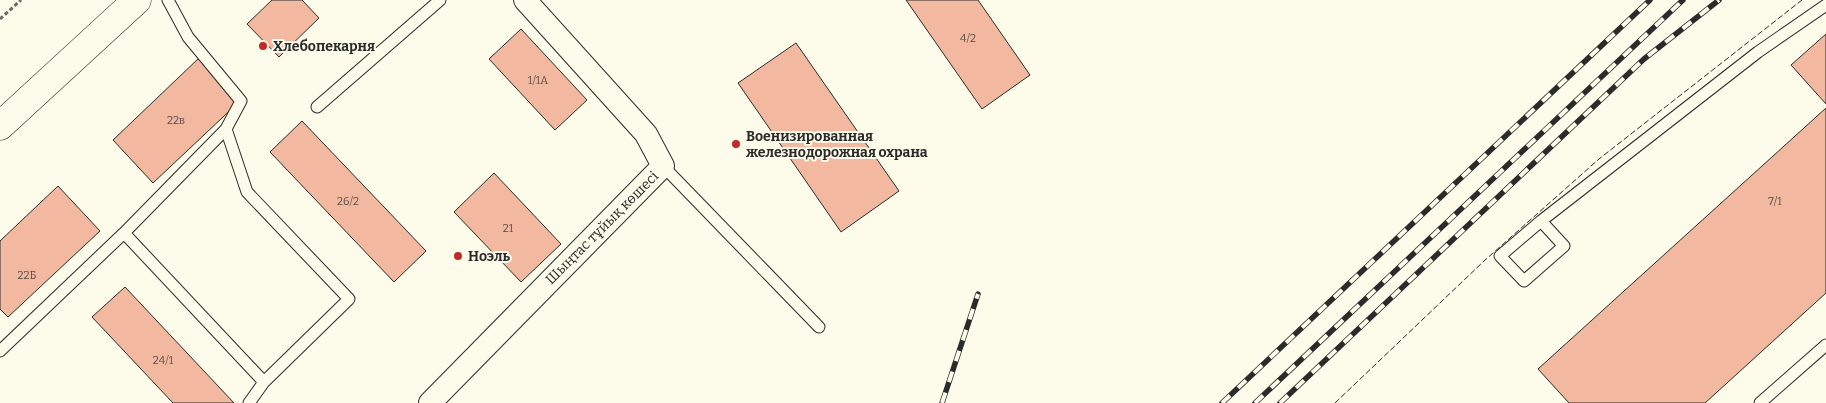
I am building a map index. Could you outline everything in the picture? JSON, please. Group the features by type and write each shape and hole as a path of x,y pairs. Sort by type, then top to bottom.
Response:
{"street":[{"name":"Шыңтас тұйық көшесі","path":"430,403 663,166 646,134 524,0"},
{"path":"0,126 135,1"}],"lane":[{"path":"0,351 124,232 226,129 241,101 188,37 168,0"},
{"path":"317,108 440,0"},
{"path":"1541,221 1564,246 1524,281 1500,256 1541,221 1758,52 1826,5"},
{"path":"226,129 247,192 349,299 264,382 249,403"},
{"path":"663,166 820,327"},
{"path":"124,232 264,382"},
{"path":"1760,403 1826,345"}],"path":[{"path":"0,19 21,0"}],"building":[{"path":"272,0 302,0 319,18 279,57 247,24"},
{"path":"906,0 978,0 1030,75 982,109"},
{"path":"521,29 587,100 555,130 489,59"},
{"path":"1826,34 1826,104 1791,65"},
{"path":"796,43 899,191 841,232 738,83"},
{"path":"199,58 240,101 153,183 113,140"},
{"path":"1826,108 1826,293 1705,403 1569,403 1538,369"},
{"path":"302,121 426,251 394,282 270,152"},
{"path":"494,173 561,244 521,282 454,212"},
{"path":"58,186 100,231 8,317 0,309 0,241"},
{"path":"125,287 234,403 173,403 92,317"}],"railway":[{"path":"1222,403 1650,0"},
{"path":"1255,403 1683,0"},
{"path":"1280,403 1644,59 1719,0"},
{"path":"942,403 978,294"}],"fence":[{"path":"1335,403 1484,261 1599,159 1802,0"}],"place":[{"name":"Хлебопекарня","path":"263,46"},
{"name":"Военизированная железнодорожная охрана","path":"736,144"},
{"name":"Ноэль","path":"458,256"}]}
